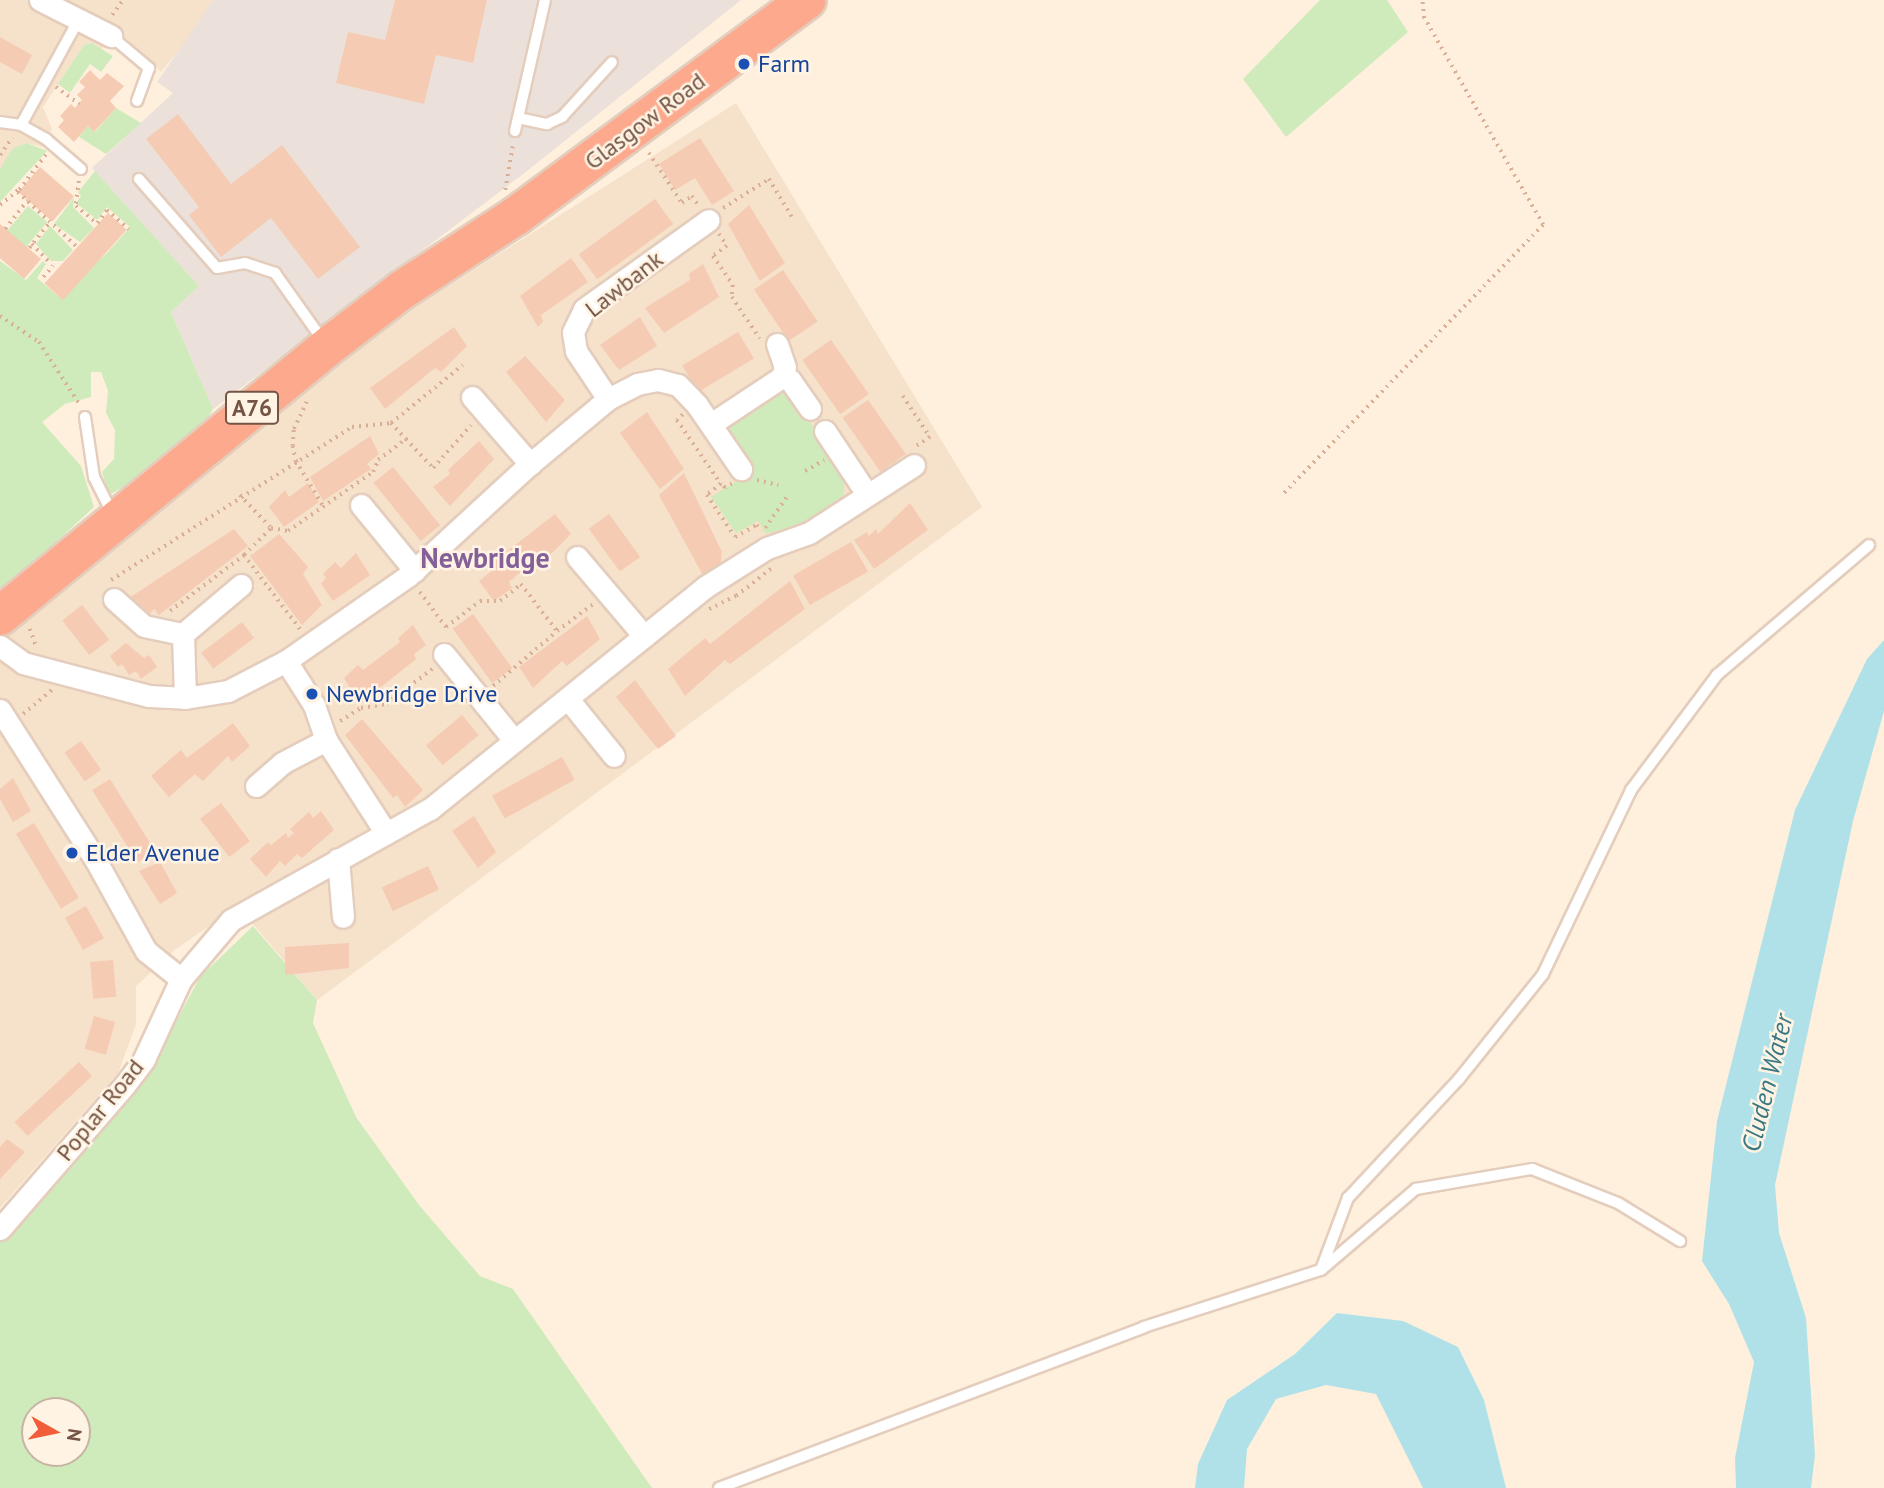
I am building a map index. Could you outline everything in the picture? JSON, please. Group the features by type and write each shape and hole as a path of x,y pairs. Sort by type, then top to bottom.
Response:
{"highway":[{"name":"Glasgow Road","path":"516,216 807,0"},
{"name":"A76","path":"0,616 327,347 402,290 516,216"}],"street":[{"path":"40,0 111,36"},
{"name":"Lawbank","path":"608,399 576,351 573,332 584,309 713,216"},
{"path":"711,424 782,377 785,367 777,344"},
{"path":"782,377 790,380 810,409"},
{"path":"0,646 23,663 62,676 149,696 185,698 229,691 286,661 412,573 530,464 608,399 637,384 658,380 678,386 711,424 739,475"},
{"path":"478,404 530,464"},
{"path":"825,431 867,494"},
{"path":"4,715 95,859 146,951 181,979 231,920 430,809 513,739 568,699 734,567 767,548 808,533 914,465"},
{"path":"361,505 412,573"},
{"path":"577,557 644,636"},
{"path":"183,634 241,585"},
{"path":"107,593 144,626 183,634"},
{"path":"183,634 185,698"},
{"path":"440,651 513,739"},
{"path":"286,661 314,705 325,736 386,833"},
{"path":"568,699 614,756"},
{"path":"256,786 282,763 325,736"},
{"path":"338,859 343,917"},
{"name":"Poplar Road","path":"0,1228 144,1059 181,979"}],"lane":[{"path":"515,131 545,0"},
{"path":"22,125 78,21"},
{"path":"111,36 149,68 137,101"},
{"path":"518,118 547,124 562,117 612,62"},
{"path":"0,122 22,125 55,146 81,169"},
{"path":"139,179 217,268 246,263 275,273 327,347"},
{"path":"85,417 94,477 116,520"},
{"path":"1321,1270 1348,1198 1459,1079 1543,974 1631,790 1717,675 1869,545"},
{"path":"719,1488 1144,1328 1321,1270 1416,1189 1532,1169 1618,1203 1680,1241"}],"path":[{"path":"1284,494 1543,225 1424,18 1422,0"},
{"path":"46,79 79,104"},
{"path":"515,131 503,198 516,216"},
{"path":"0,205 20,188 55,146"},
{"path":"81,169 74,204 97,223 107,210 128,229"},
{"path":"713,216 769,179 792,217"},
{"path":"20,188 27,201 76,246"},
{"path":"5,229 27,201"},
{"path":"43,277 52,265 31,246 50,222"},
{"path":"0,316 39,342 68,382 85,417"},
{"path":"107,593 240,495 360,424 391,423 463,365"},
{"path":"310,395 295,430 296,461 323,506"},
{"path":"903,396 930,437 914,448 921,460 914,465"},
{"path":"391,423 433,468 478,404"},
{"path":"697,405 677,420 725,488 739,475"},
{"path":"240,495 271,528 288,531 373,472 378,460 407,439"},
{"path":"721,484 707,495 735,537 757,525 762,533 788,495"},
{"path":"159,629 160,618 244,555 271,528"},
{"path":"244,555 310,643"},
{"path":"412,573 446,627"},
{"path":"325,736 360,708 386,704 440,651 446,627 480,601 500,601 521,584 557,631"},
{"path":"478,696 511,674 557,631 608,593"}],"shaded area":[{"path":"0,0 213,0 192,35 161,72 117,29 102,49 92,43 84,45 43,107 52,129 42,147 27,143 0,168"},
{"path":"213,0 741,0 527,171 213,409 171,312 199,286 92,168 173,93 157,82"},
{"path":"736,103 982,507 317,1000 238,906 176,949 136,986 136,1024 118,1073 0,1208 0,640 102,552 403,315"}],"green space":[{"path":"1320,0 1387,0 1408,32 1286,137 1243,79"},
{"path":"92,43 113,56 101,72 90,64 70,93 58,84 84,45"},
{"path":"116,108 141,123 106,154 79,137 88,126 95,132"},
{"path":"27,143 47,151 0,202 0,169 13,148"},
{"path":"95,171 199,286 171,312 213,409 203,427 153,470 109,495 102,472 114,459 115,430 106,413 108,391 101,372 91,372 91,397 65,404 42,422 81,466 94,507 0,594 0,261 26,280 43,261 46,264 37,278 59,297 107,253 130,227 107,207 97,220 76,203 81,196 78,192"},
{"path":"74,197 73,207 94,228 80,242 54,224"},
{"path":"28,206 47,222 26,247 7,231"},
{"path":"50,226 73,250 63,261 51,261 36,244"},
{"path":"780,390 795,395 844,481 844,495 802,524 766,534 758,521 736,533 711,497 754,470 731,440 729,425 733,418"},
{"path":"253,926 317,1000 313,1023 356,1117 419,1205 480,1276 513,1289 652,1488 0,1488 0,1242 145,1080 200,977"}],"water":[{"name":"Cluden Water","path":"1884,640 1884,711 1853,821 1775,1185 1779,1233 1806,1318 1815,1455 1811,1488 1736,1488 1735,1458 1754,1362 1729,1304 1702,1261 1717,1121 1795,810 1867,659"},
{"path":"1337,1313 1403,1321 1458,1347 1484,1400 1506,1488 1423,1488 1376,1394 1326,1385 1276,1399 1247,1449 1244,1488 1195,1488 1198,1464 1227,1400 1295,1354"}],"building":[{"path":"395,0 487,0 473,63 436,55 424,104 336,83 348,32 385,40"},
{"path":"0,37 32,55 22,74 0,62"},
{"path":"90,70 100,80 107,73 124,86 110,101 116,108 94,132 88,126 74,142 58,127 64,120 60,116 71,104 75,108 82,100 77,95 85,87 79,82"},
{"path":"178,114 231,184 282,145 360,247 318,279 271,218 221,257 189,215 199,207 146,139"},
{"path":"700,138 734,191 712,205 695,178 675,190 659,164"},
{"path":"40,167 74,197 52,221 18,192"},
{"path":"655,199 673,224 597,279 579,254"},
{"path":"749,205 785,263 760,281 728,224"},
{"path":"108,213 127,230 63,300 44,284"},
{"path":"0,224 41,259 24,279 0,258"},
{"path":"571,258 588,282 541,315 543,322 538,327 520,296"},
{"path":"703,264 719,297 664,333 645,308 690,280 689,274"},
{"path":"783,270 818,321 789,341 754,290"},
{"path":"640,317 657,346 619,370 600,345"},
{"path":"454,327 467,346 441,372 435,368 385,409 370,388"},
{"path":"738,332 754,359 698,392 682,365"},
{"path":"831,340 869,394 840,414 802,360"},
{"path":"525,356 565,400 546,422 506,372"},
{"path":"868,400 906,454 880,472 843,418"},
{"path":"647,412 684,469 660,489 620,433"},
{"path":"370,436 379,454 367,464 371,469 323,501 310,477"},
{"path":"479,441 494,459 450,506 433,487 450,474 448,470"},
{"path":"393,467 440,525 421,541 374,483"},
{"path":"684,473 722,552 720,569 705,579 659,495"},
{"path":"308,483 319,502 284,527 269,507 285,490 289,497"},
{"path":"910,503 928,530 874,569 854,540 867,532 869,536 876,529 878,534"},
{"path":"555,514 571,534 539,566 535,560 509,582 512,588 494,601 479,581 494,569 493,562"},
{"path":"609,514 640,557 620,572 589,529"},
{"path":"234,529 248,546 159,615 154,609 144,620 129,598"},
{"path":"279,534 308,567 303,574 322,605 302,625 250,556"},
{"path":"851,542 868,571 810,605 793,576"},
{"path":"356,553 370,575 333,601 321,584 326,578 323,574 335,562 341,568"},
{"path":"790,581 805,609 730,664 725,660 685,696 668,669 705,638 710,644"},
{"path":"82,605 109,640 89,655 62,620"},
{"path":"473,614 512,668 492,683 453,629"},
{"path":"587,616 600,639 567,666 562,661 533,688 519,667"},
{"path":"242,622 254,638 213,669 201,653"},
{"path":"413,625 426,645 414,654 416,659 360,704 344,678 358,665 363,670 400,642 398,638"},
{"path":"126,643 144,658 149,655 157,667 141,679 136,671 129,675 122,664 118,667 110,656"},
{"path":"635,680 676,736 658,749 616,697"},
{"path":"462,715 479,735 443,765 426,745"},
{"path":"362,719 423,790 405,807 397,795 393,798 345,735"},
{"path":"233,723 250,746 232,762 228,756 203,781 195,774 169,797 151,776 181,750 187,758"},
{"path":"81,741 101,770 85,781 65,752"},
{"path":"562,757 575,780 505,819 492,796"},
{"path":"13,778 31,811 13,822 0,799 0,789"},
{"path":"110,779 155,851 137,862 92,790"},
{"path":"221,803 250,841 229,857 200,819"},
{"path":"321,811 334,830 302,858 297,854 285,866 280,861 266,877 250,859 268,842 271,845 286,833 288,838 294,833 290,829 309,812 313,818"},
{"path":"474,816 496,852 478,868 452,831"},
{"path":"34,823 79,898 61,908 16,834"},
{"path":"160,862 177,893 160,904 139,871"},
{"path":"428,866 439,890 393,911 382,888"},
{"path":"86,906 104,938 83,950 65,918"},
{"path":"349,943 349,968 285,975 285,947"},
{"path":"113,960 116,997 93,999 90,962"},
{"path":"94,1016 115,1022 106,1055 85,1049"},
{"path":"79,1062 92,1076 28,1136 15,1122"},
{"path":"7,1139 25,1152 0,1179 0,1147"}],"place":[{"name":"Farm","path":"744,64"},
{"name":"Newbridge Drive","path":"312,694"},
{"name":"Elder Avenue","path":"72,853"}],"district":[{"name":"Newbridge","path":"485,558"}]}
